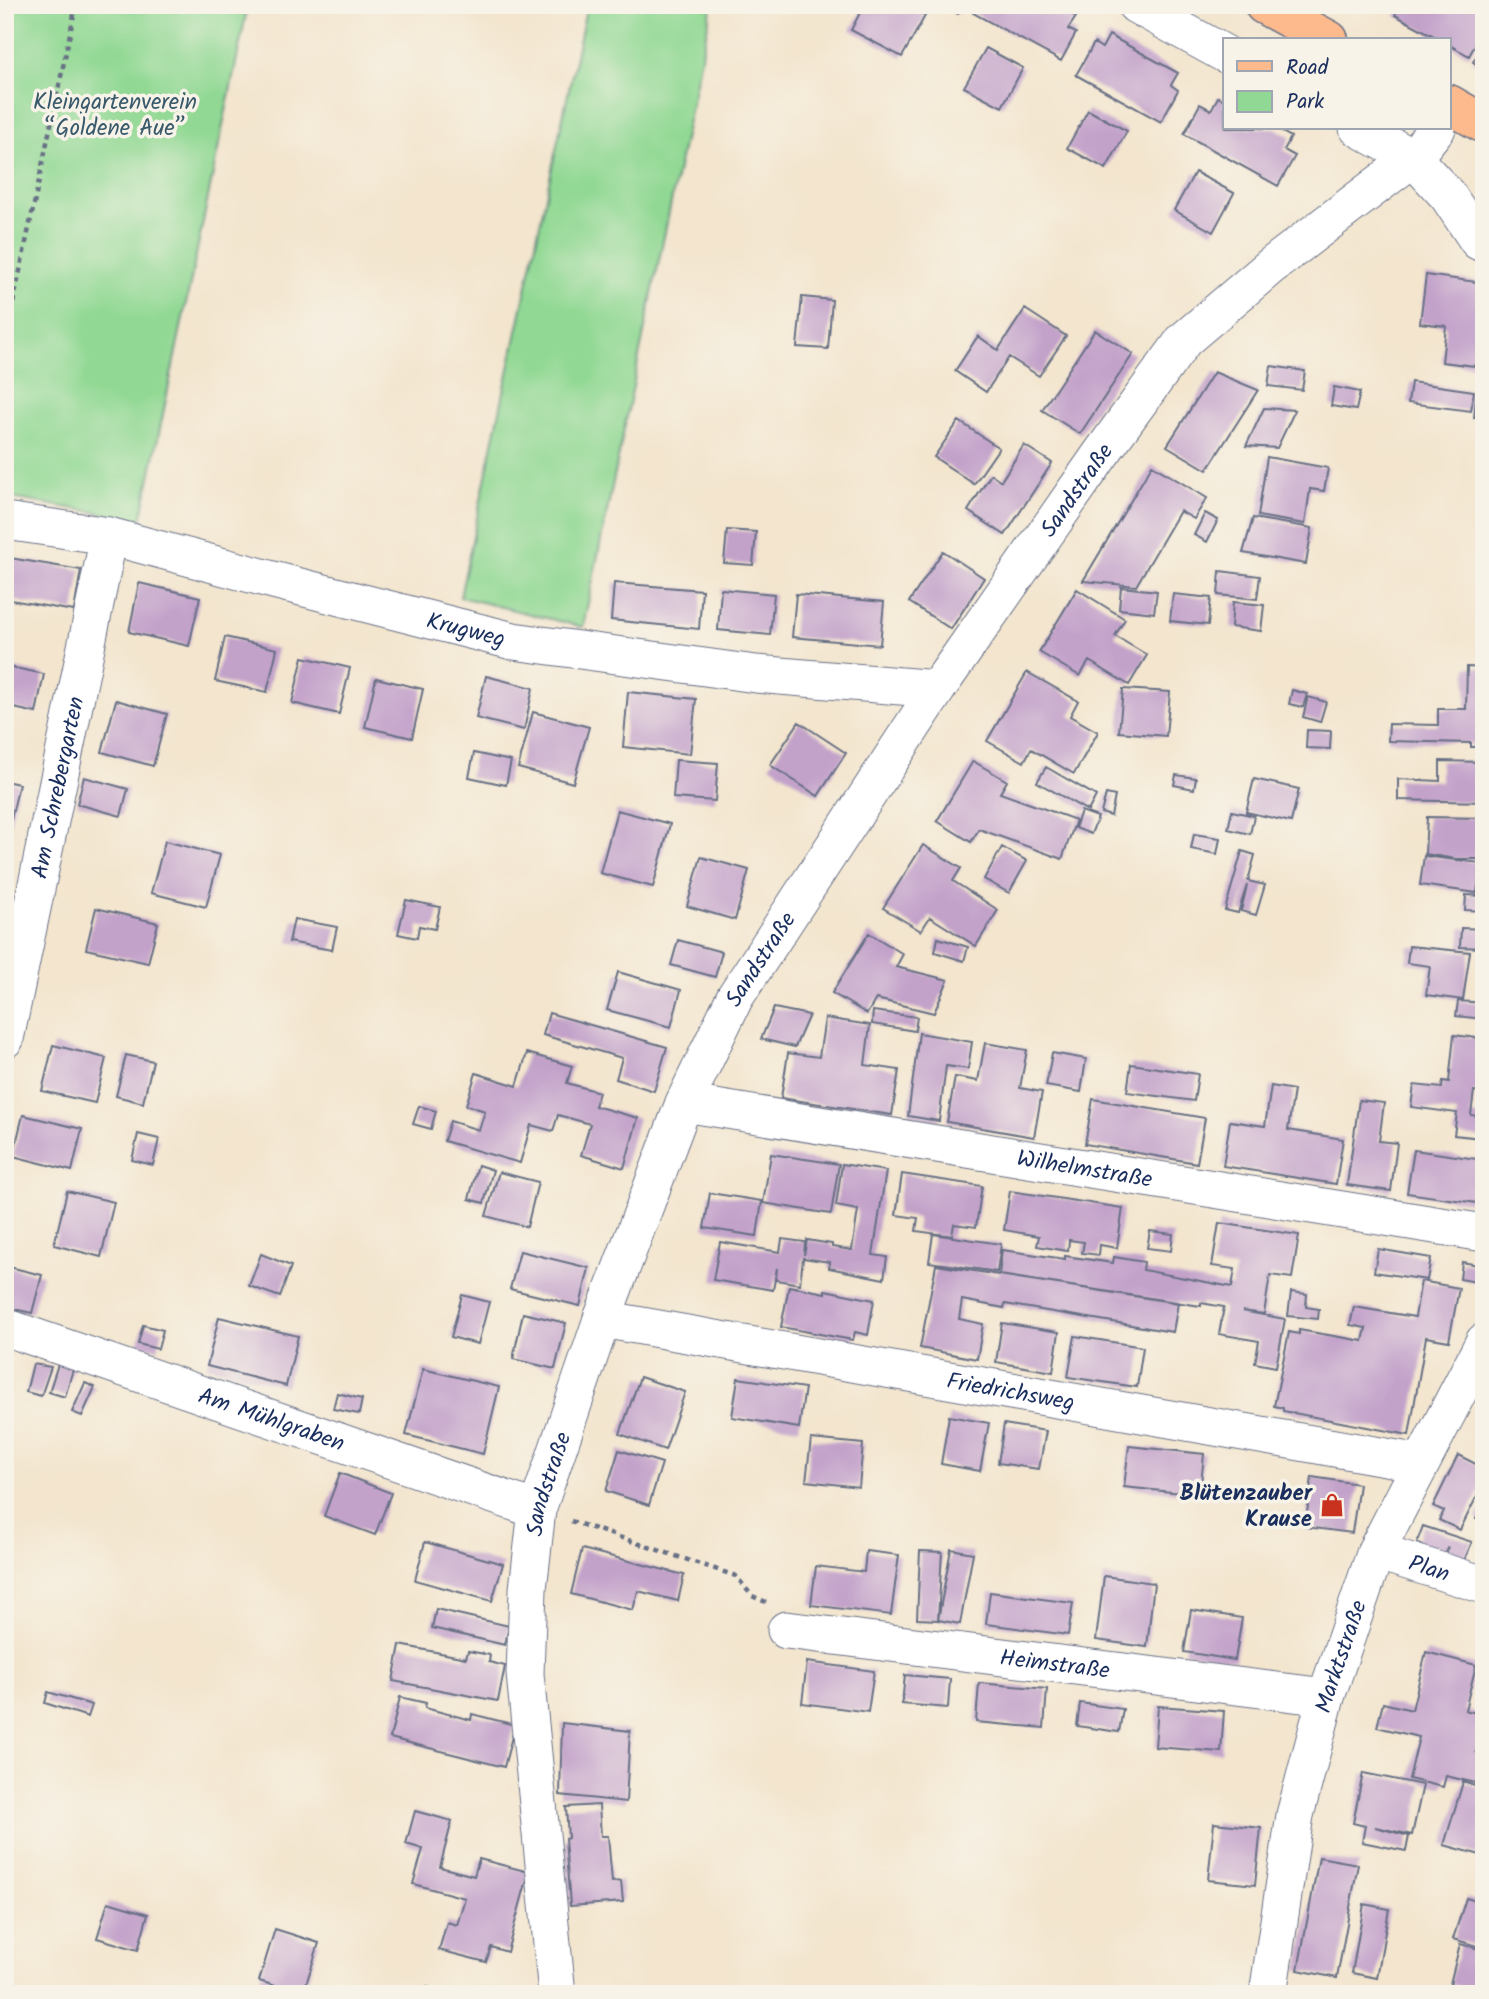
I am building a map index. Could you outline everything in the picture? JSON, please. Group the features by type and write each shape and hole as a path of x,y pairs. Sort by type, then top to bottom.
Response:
{"main road":[{"path":"1264,5 1325,38"}],"street":[{"path":"1136,5 1223,53"},
{"path":"1362,130 1413,158 1448,196 1478,241 1484,244"},
{"name":"Sandstraße","path":"557,1994 525,1674 528,1589 537,1510 602,1319 684,1103 734,997 937,689 1184,340 1271,266 1413,158 1441,130"},
{"name":"Krugweg","path":"5,521 109,536 513,641 756,674 937,689"},
{"name":"Am Schrebergarten","path":"5,1039 109,536"},
{"name":"Wilhelmstraße","path":"684,1103 1484,1233"},
{"name":"Friedrichsweg","path":"602,1319 1420,1463"},
{"name":"Am Mühlgraben","path":"5,1326 537,1510"},
{"name":"Marktstraße","path":"1268,1994 1295,1815 1326,1697 1376,1551 1484,1342"},
{"name":"Plan","path":"1376,1551 1484,1585"},
{"name":"Heimstraße","path":"797,1632 1326,1697"}],"path":[{"path":"5,342 76,5"},
{"path":"537,1510 736,1576 751,1596 788,1605 797,1632"}],"green space":[{"name":"Kleingartenverein “Goldene Aue”","path":"5,5 248,5 141,520 5,497"},
{"path":"587,5 712,5 583,627 460,597"}],"building":[{"path":"864,5 905,5 925,16 902,57 851,30"},
{"path":"941,5 963,5 958,14"},
{"path":"978,5 1055,5 1076,17 1068,29 1076,33 1061,61 973,13"},
{"path":"1401,5 1474,5 1484,11 1484,29 1469,56 1450,46 1450,38 1437,38 1395,15"},
{"path":"1109,35 1178,73 1171,85 1178,90 1161,122 1076,75 1094,43 1102,48"},
{"path":"1484,43 1484,69 1473,62"},
{"path":"986,48 1023,68 1002,107 964,87"},
{"path":"1218,97 1223,99 1223,130 1279,130 1291,137 1284,150 1295,156 1278,186 1184,134 1200,104 1211,110"},
{"path":"1088,110 1127,131 1106,169 1067,148"},
{"path":"1195,172 1234,193 1213,232 1174,210"},
{"path":"1426,275 1484,283 1484,367 1442,362 1446,326 1420,323"},
{"path":"802,297 832,300 828,349 797,347"},
{"path":"1025,309 1066,336 1039,376 1009,357 986,392 955,371 978,336 998,350"},
{"path":"1095,330 1133,354 1080,434 1042,410"},
{"path":"1271,366 1305,371 1302,390 1268,386"},
{"path":"1214,372 1258,390 1207,470 1167,446"},
{"path":"1411,382 1474,391 1471,411 1408,403"},
{"path":"1334,387 1360,392 1356,410 1331,406"},
{"path":"1477,392 1484,393 1484,418 1474,417"},
{"path":"1264,408 1295,410 1277,448 1246,446"},
{"path":"959,421 999,448 974,484 934,457"},
{"path":"1479,440 1484,441 1484,461 1478,461"},
{"path":"1024,445 1052,463 1005,535 968,511 991,474 1001,481"},
{"path":"1267,457 1328,468 1324,491 1310,489 1305,524 1258,516"},
{"path":"1152,465 1207,498 1194,519 1180,511 1136,586 1083,581"},
{"path":"1205,513 1218,520 1207,542 1194,535"},
{"path":"1253,518 1312,528 1306,564 1243,553"},
{"path":"727,530 756,532 753,565 724,563"},
{"path":"943,551 984,578 951,629 909,602"},
{"path":"10,558 81,570 74,611 5,599"},
{"path":"1220,571 1260,576 1257,599 1218,595"},
{"path":"1482,574 1484,575 1484,600 1478,599"},
{"path":"139,583 200,597 189,646 129,632"},
{"path":"614,583 702,590 699,629 611,620"},
{"path":"1121,587 1157,591 1154,613 1119,609"},
{"path":"721,589 774,594 770,635 718,630"},
{"path":"1077,589 1125,619 1115,636 1147,655 1129,685 1089,661 1080,676 1039,652"},
{"path":"796,594 884,602 880,645 792,637"},
{"path":"1173,594 1211,598 1208,625 1170,621"},
{"path":"1233,602 1264,605 1261,631 1231,627"},
{"path":"225,637 277,649 267,692 215,681"},
{"path":"303,657 350,668 339,714 292,703"},
{"path":"5,666 44,674 36,713 5,706"},
{"path":"1467,667 1484,668 1484,747 1471,747 1471,743 1388,741 1389,724 1438,725 1438,709 1466,709"},
{"path":"1027,672 1078,701 1070,716 1098,732 1074,774 1031,749 1024,762 987,741"},
{"path":"486,676 533,688 524,730 476,718"},
{"path":"376,678 423,689 412,738 365,727"},
{"path":"1123,689 1170,692 1166,736 1119,732"},
{"path":"1292,690 1307,694 1303,707 1289,704"},
{"path":"628,692 696,699 690,754 623,747"},
{"path":"1308,697 1326,702 1320,722 1303,717"},
{"path":"116,700 167,714 153,766 102,752"},
{"path":"533,712 589,727 573,783 518,768"},
{"path":"799,722 846,753 818,796 770,765"},
{"path":"1307,730 1331,731 1330,749 1306,748"},
{"path":"474,753 511,761 506,785 469,777"},
{"path":"676,760 718,763 715,801 673,798"},
{"path":"973,761 1007,781 1000,793 1076,820 1062,859 979,829 971,842 937,821"},
{"path":"1440,761 1484,762 1484,802 1398,800 1398,779 1440,781"},
{"path":"1046,767 1096,796 1088,811 1037,782"},
{"path":"1176,775 1196,778 1194,789 1174,785"},
{"path":"84,777 128,789 121,816 77,804"},
{"path":"1254,779 1299,789 1291,822 1246,812"},
{"path":"5,781 19,784 8,833 5,833"},
{"path":"1106,794 1115,796 1111,816 1101,813"},
{"path":"617,810 670,824 653,887 600,873"},
{"path":"1081,811 1098,817 1091,834 1075,828"},
{"path":"1232,811 1254,816 1250,834 1228,829"},
{"path":"1427,817 1484,818 1484,859 1456,859 1425,854"},
{"path":"1194,834 1220,838 1217,854 1191,849"},
{"path":"165,841 220,855 206,907 151,893"},
{"path":"923,845 961,868 953,881 998,910 976,946 930,917 921,931 883,908"},
{"path":"1002,847 1027,861 1009,893 984,879"},
{"path":"1242,851 1255,855 1248,881 1265,885 1256,915 1241,911 1247,885 1238,913 1225,910"},
{"path":"1424,856 1481,863 1477,893 1420,885"},
{"path":"701,857 749,870 735,920 687,906"},
{"path":"1466,895 1484,896 1484,911 1465,910"},
{"path":"406,900 440,907 435,929 419,926 417,938 398,934"},
{"path":"96,908 158,923 148,963 86,949"},
{"path":"294,919 337,927 332,950 289,942"},
{"path":"1461,928 1484,929 1484,948 1460,947"},
{"path":"869,933 903,954 896,967 948,980 934,1013 876,999 867,1014 832,993"},
{"path":"938,938 968,947 964,961 935,952"},
{"path":"678,940 722,952 715,977 671,965"},
{"path":"1409,946 1470,952 1463,1000 1426,995 1430,966 1407,963"},
{"path":"618,972 681,990 671,1027 607,1010"},
{"path":"1458,1001 1484,1003 1484,1019 1456,1016"},
{"path":"774,1008 809,1015 795,1047 761,1039"},
{"path":"873,1011 917,1017 915,1031 872,1024"},
{"path":"549,1013 667,1047 654,1091 616,1079 622,1058 543,1035"},
{"path":"825,1018 870,1025 865,1065 899,1070 892,1115 781,1098 788,1053 819,1057"},
{"path":"919,1033 972,1042 968,1069 946,1066 939,1121 908,1116"},
{"path":"1454,1035 1484,1039 1484,1092 1474,1091 1471,1115 1484,1117 1484,1157 1479,1156 1481,1138 1454,1135 1457,1113 1411,1107 1414,1085 1442,1088 1443,1081 1449,1082"},
{"path":"985,1043 1027,1050 1020,1088 1042,1092 1034,1137 947,1122 955,1077 978,1081"},
{"path":"53,1045 106,1058 95,1103 42,1091"},
{"path":"527,1053 572,1066 567,1083 599,1092 595,1106 638,1118 624,1168 581,1155 590,1124 558,1115 553,1131 531,1125 520,1163 444,1141 450,1121 479,1130 485,1111 466,1105 476,1073 517,1086"},
{"path":"1052,1053 1086,1059 1081,1092 1046,1086"},
{"path":"126,1055 153,1061 143,1103 116,1096"},
{"path":"1131,1064 1198,1074 1194,1101 1127,1092"},
{"path":"1271,1086 1294,1090 1288,1130 1343,1139 1336,1184 1223,1166 1230,1121 1265,1126"},
{"path":"1093,1099 1205,1118 1197,1163 1085,1144"},
{"path":"1359,1100 1384,1103 1379,1141 1397,1143 1391,1191 1347,1185"},
{"path":"419,1106 436,1111 431,1129 413,1124"},
{"path":"23,1115 82,1129 72,1171 13,1156"},
{"path":"138,1134 159,1139 153,1165 132,1160"},
{"path":"1414,1150 1484,1160 1484,1204 1407,1193"},
{"path":"771,1154 839,1164 831,1214 763,1203"},
{"path":"842,1164 886,1171 873,1255 887,1257 884,1279 829,1268 830,1262 803,1258 800,1284 776,1280 777,1268 773,1290 713,1280 720,1242 780,1252 782,1239 805,1242 804,1255 807,1240 852,1250 858,1210 836,1206"},
{"path":"478,1165 493,1170 484,1203 469,1199"},
{"path":"499,1172 538,1182 527,1227 486,1216"},
{"path":"902,1174 982,1186 976,1227 954,1224 952,1236 916,1231 918,1218 896,1215"},
{"path":"67,1191 114,1202 101,1257 54,1245"},
{"path":"1010,1191 1123,1208 1117,1248 1100,1245 1099,1255 1082,1253 1084,1242 1069,1240 1068,1251 1037,1246 1039,1236 1004,1230"},
{"path":"710,1193 762,1201 757,1236 704,1228"},
{"path":"1219,1223 1299,1235 1292,1278 1270,1275 1264,1314 1242,1311 1285,1319 1276,1367 1255,1363 1259,1341 1219,1334 1224,1307 1201,1303 1201,1306 999,1275 1002,1250 1113,1263 1114,1257 1144,1262 1143,1270 1232,1287 1235,1269 1212,1266"},
{"path":"1150,1231 1173,1234 1171,1251 1147,1248"},
{"path":"933,1234 1001,1244 997,1272 929,1262"},
{"path":"1378,1249 1431,1258 1427,1280 1374,1272"},
{"path":"520,1251 589,1268 580,1306 510,1289"},
{"path":"261,1254 291,1266 280,1297 249,1286"},
{"path":"1462,1262 1484,1266 1482,1283 1460,1279"},
{"path":"936,1265 1178,1303 1173,1332 1005,1304 1004,1308 962,1300 959,1319 983,1324 977,1359 920,1348"},
{"path":"5,1266 42,1275 32,1313 5,1307"},
{"path":"1421,1281 1459,1288 1449,1341 1426,1337 1409,1435 1283,1411 1283,1408 1274,1406 1289,1332 1299,1334 1299,1330 1363,1341 1366,1328 1350,1325 1354,1307 1415,1317"},
{"path":"789,1286 874,1300 868,1335 855,1332 853,1340 781,1327"},
{"path":"1291,1292 1307,1294 1306,1307 1319,1309 1318,1319 1288,1316"},
{"path":"462,1295 489,1302 478,1344 451,1337"},
{"path":"523,1313 566,1323 555,1369 513,1359"},
{"path":"219,1317 298,1336 286,1386 207,1366"},
{"path":"1002,1323 1059,1332 1053,1372 996,1362"},
{"path":"143,1325 163,1330 158,1349 138,1344"},
{"path":"1075,1336 1143,1347 1137,1387 1068,1377"},
{"path":"59,1361 74,1366 65,1397 49,1392"},
{"path":"33,1364 51,1367 41,1396 26,1392"},
{"path":"423,1369 499,1387 483,1454 406,1435"},
{"path":"640,1377 685,1392 665,1450 620,1434"},
{"path":"738,1378 805,1388 799,1428 732,1417"},
{"path":"85,1383 95,1387 82,1416 72,1412"},
{"path":"337,1393 362,1399 359,1414 333,1409"},
{"path":"949,1416 989,1423 980,1471 941,1464"},
{"path":"1004,1424 1046,1431 1039,1469 998,1463"},
{"path":"811,1439 863,1444 859,1487 806,1481"},
{"path":"1129,1446 1204,1454 1200,1495 1124,1487"},
{"path":"619,1450 662,1463 649,1505 606,1491"},
{"path":"1458,1455 1484,1468 1484,1482 1460,1530 1439,1520 1444,1511 1433,1506"},
{"path":"340,1473 391,1493 375,1535 324,1516"},
{"name":"Blütenzauber Krause","path":"1312,1477 1359,1484 1352,1533 1305,1527"},
{"path":"1484,1502 1484,1523 1476,1519"},
{"path":"1423,1526 1472,1542 1462,1566 1443,1558 1448,1547 1442,1559 1417,1542"},
{"path":"425,1542 503,1564 492,1601 415,1580"},
{"path":"582,1549 684,1575 678,1601 638,1591 633,1610 571,1594"},
{"path":"951,1549 973,1553 960,1624 938,1620"},
{"path":"866,1551 899,1555 891,1615 811,1605 816,1566 864,1572"},
{"path":"920,1551 942,1552 938,1620 917,1619"},
{"path":"1104,1576 1154,1583 1147,1647 1096,1640"},
{"path":"990,1592 1073,1603 1068,1635 986,1624"},
{"path":"436,1609 509,1626 505,1645 432,1628"},
{"path":"1191,1610 1242,1618 1235,1660 1184,1652"},
{"path":"400,1645 466,1658 468,1651 490,1655 489,1662 505,1666 498,1701 393,1681"},
{"path":"1426,1652 1476,1665 1465,1710 1484,1715 1476,1752 1484,1754 1484,1785 1446,1776 1443,1787 1409,1779 1419,1737 1377,1727 1383,1703 1412,1710"},
{"path":"807,1662 874,1671 868,1712 802,1703"},
{"path":"905,1675 950,1679 948,1708 902,1704"},
{"path":"979,1683 1047,1689 1044,1728 976,1722"},
{"path":"48,1692 92,1705 88,1717 45,1703"},
{"path":"400,1697 426,1703 425,1708 471,1720 472,1714 515,1725 504,1767 390,1738"},
{"path":"1080,1703 1123,1709 1119,1732 1077,1726"},
{"path":"1158,1706 1224,1711 1221,1752 1155,1747"},
{"path":"562,1723 630,1731 626,1802 560,1795"},
{"path":"1363,1773 1423,1785 1412,1835 1375,1827 1409,1836 1406,1851 1362,1842 1365,1826 1353,1823"},
{"path":"1463,1782 1484,1789 1484,1856 1444,1845"},
{"path":"599,1805 601,1836 608,1836 612,1882 621,1881 623,1902 570,1906 565,1839 568,1838 566,1807"},
{"path":"415,1811 452,1821 440,1867 474,1876 479,1859 529,1872 507,1952 491,1947 486,1962 439,1950 447,1922 457,1925 465,1898 413,1884 423,1849 406,1844"},
{"path":"1214,1823 1261,1828 1255,1885 1208,1880"},
{"path":"1319,1857 1358,1864 1337,1978 1298,1970"},
{"path":"1466,1898 1484,1903 1484,1948 1453,1939"},
{"path":"108,1902 148,1914 138,1950 97,1938"},
{"path":"1364,1904 1389,1909 1377,1978 1352,1973"},
{"path":"275,1929 319,1943 303,1994 259,1981"},
{"path":"1460,1944 1484,1950 1484,1994 1474,1994 1474,1991 1450,1984"},
{"path":"427,1987 447,1993 447,1994 425,1994"}],"place":[{"name":"Blütenzauber Krause","path":"1332,1505"}]}
